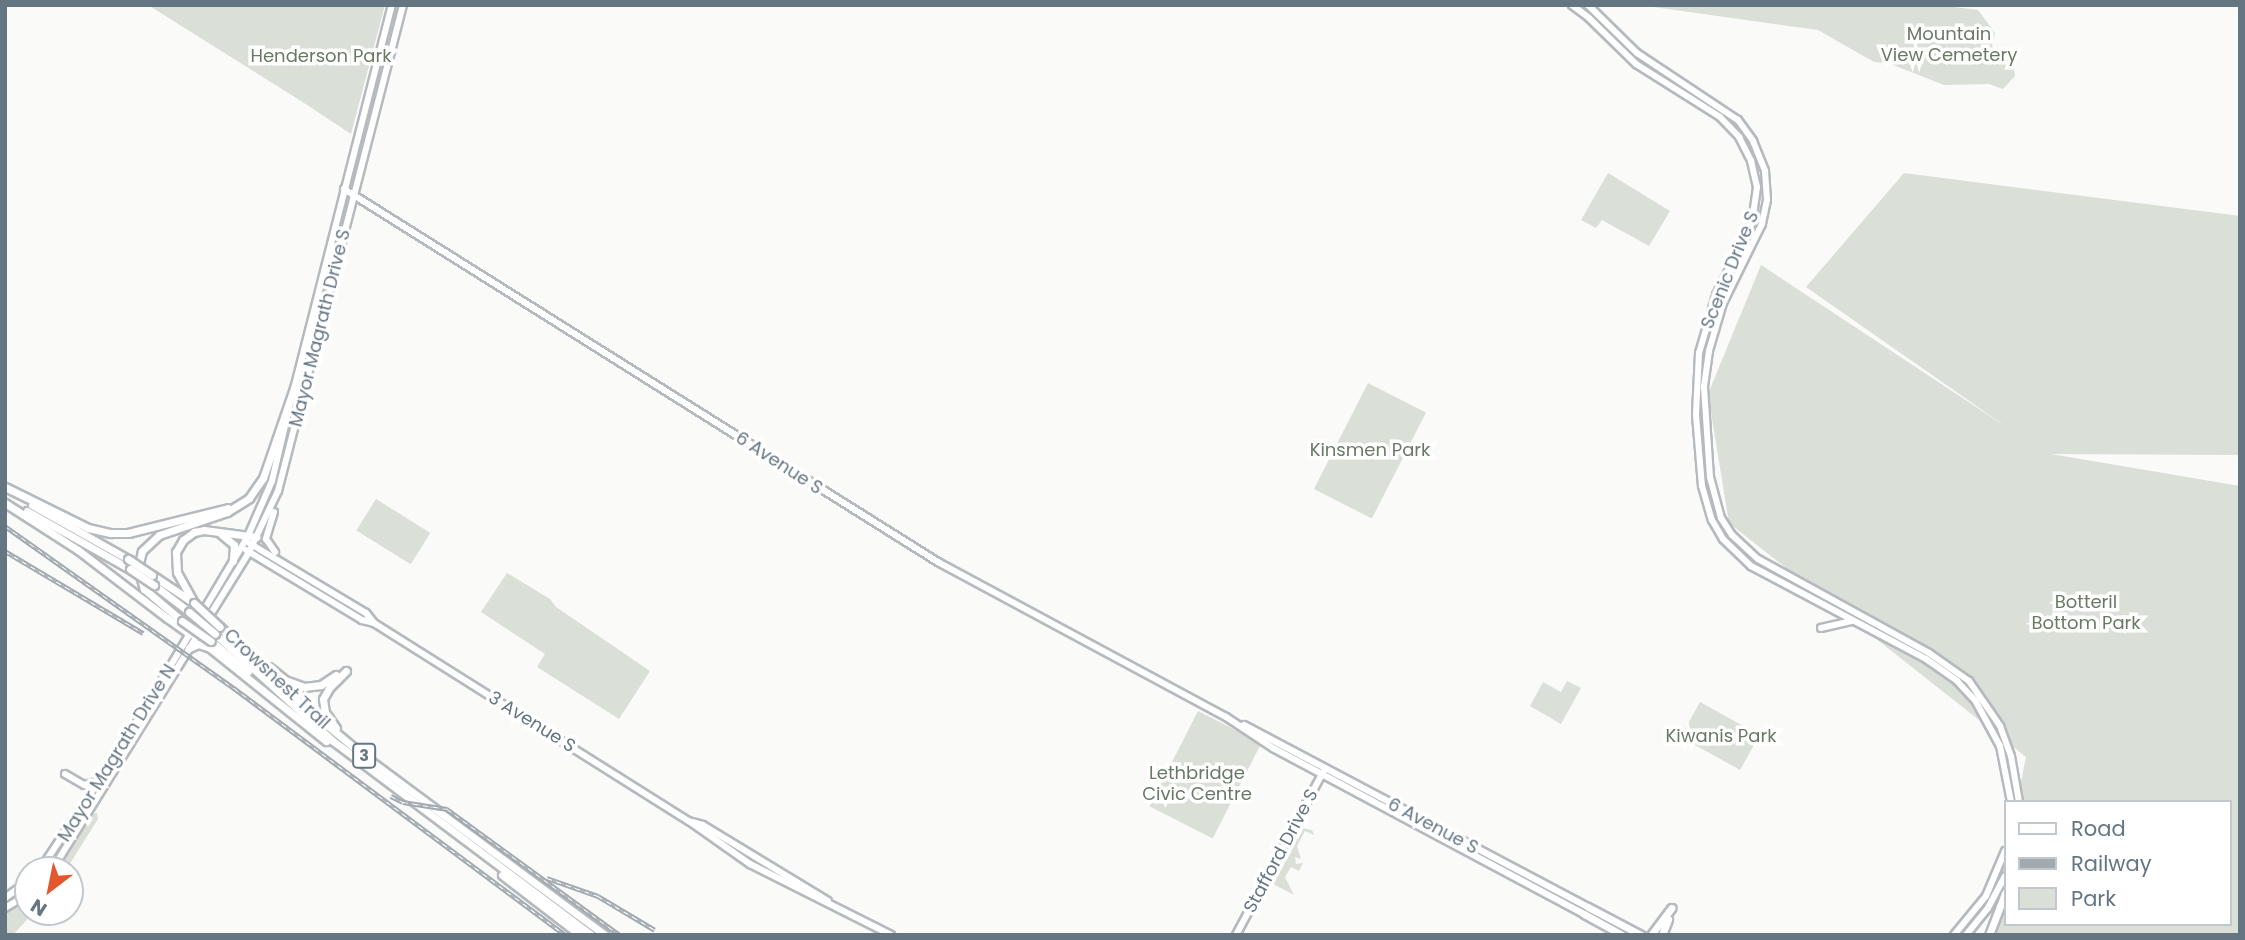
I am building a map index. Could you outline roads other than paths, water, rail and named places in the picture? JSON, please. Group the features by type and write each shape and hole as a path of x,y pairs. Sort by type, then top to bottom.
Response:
{"highway":[{"path":"213,638 182,621 144,589 138,568 142,551 159,535 220,515 242,503 263,478 295,385"},
{"path":"5,488 88,528 110,533 137,531 242,503"},
{"name":"Crowsnest Trail","path":"5,488 128,559 194,603 394,785 592,935"},
{"path":"5,501 195,634"},
{"name":"Crowsnest Trail","path":"5,501 130,569 154,585 189,612 213,638 311,723 605,935"},
{"path":"214,531 232,541 235,549 233,561"},
{"path":"194,603 177,572 176,552 183,540 194,532 214,531 253,544"},
{"path":"222,629 278,675 295,685 316,686 336,675"},
{"path":"189,648 200,644 210,648 337,750 394,785"},
{"path":"346,671 325,695 325,712 332,724 394,785"},
{"path":"474,848 511,882 580,935"},
{"path":"1989,935 2004,896"},
{"path":"1651,935 1671,908 1662,935"},
{"name":"6 Avenue S","path":"1586,911 1622,935"},
{"name":"6 Avenue S","path":"1586,911 1641,935"}],"main road":[{"name":"Mayor Magrath Drive S","path":"195,634 244,542 272,481 392,5"},
{"name":"Mayor Magrath Drive S","path":"195,634 253,544 278,491 403,5"},
{"name":"Scenic Drive S","path":"1572,5 1636,64 1720,117 1745,148 1757,187 1752,223 1716,295 1699,353 1696,415 1705,502 1723,540 1741,559 1926,659 1966,690 2000,746 2011,800"},
{"name":"Scenic Drive S","path":"1588,5 1637,52 1738,120 1753,141 1765,171 1767,200 1762,224 1723,303 1709,351 1704,387 1710,477 1721,518 1732,535 1758,559 1929,653 1969,681 2000,726 2011,756 2019,800"},
{"name":"6 Avenue S","path":"344,189 938,562 1226,717 1326,767 1586,911"},
{"path":"278,491 267,544 296,568"},
{"name":"3 Avenue S","path":"244,542 253,544 296,568 366,613 374,623"},
{"name":"3 Avenue S","path":"253,544 362,620 374,623 689,821 703,825 832,904 891,935"},
{"path":"1821,628 1854,621"},
{"name":"Mayor Magrath Drive N","path":"61,856 189,648 195,634"},
{"name":"Mayor Magrath Drive N","path":"49,856 195,634"},
{"name":"6 Avenue S","path":"1226,717 1273,748 1322,775 1586,911"},
{"name":"Stafford Drive S","path":"1236,935 1326,767"},
{"path":"65,774 84,785 92,785 101,778"},
{"path":"1954,935 1986,896 2004,853"},
{"path":"1966,935 1988,908 2004,878"}],"railway":[{"path":"5,526 234,688 565,935"},
{"path":"5,551 143,633"},
{"path":"391,796 403,802 447,809 620,935"},
{"path":"547,878 598,896 655,930"}],"park label":[{"name":"Mountain View Cemetery","path":"1949,45"},
{"name":"Henderson Park","path":"321,56"},
{"name":"Kinsmen Park","path":"1370,450"},
{"name":"Botteril Bottom Park","path":"2086,613"},
{"name":"Kiwanis Park","path":"1721,736"},
{"name":"Lethbridge Civic Centre","path":"1197,784"}]}
